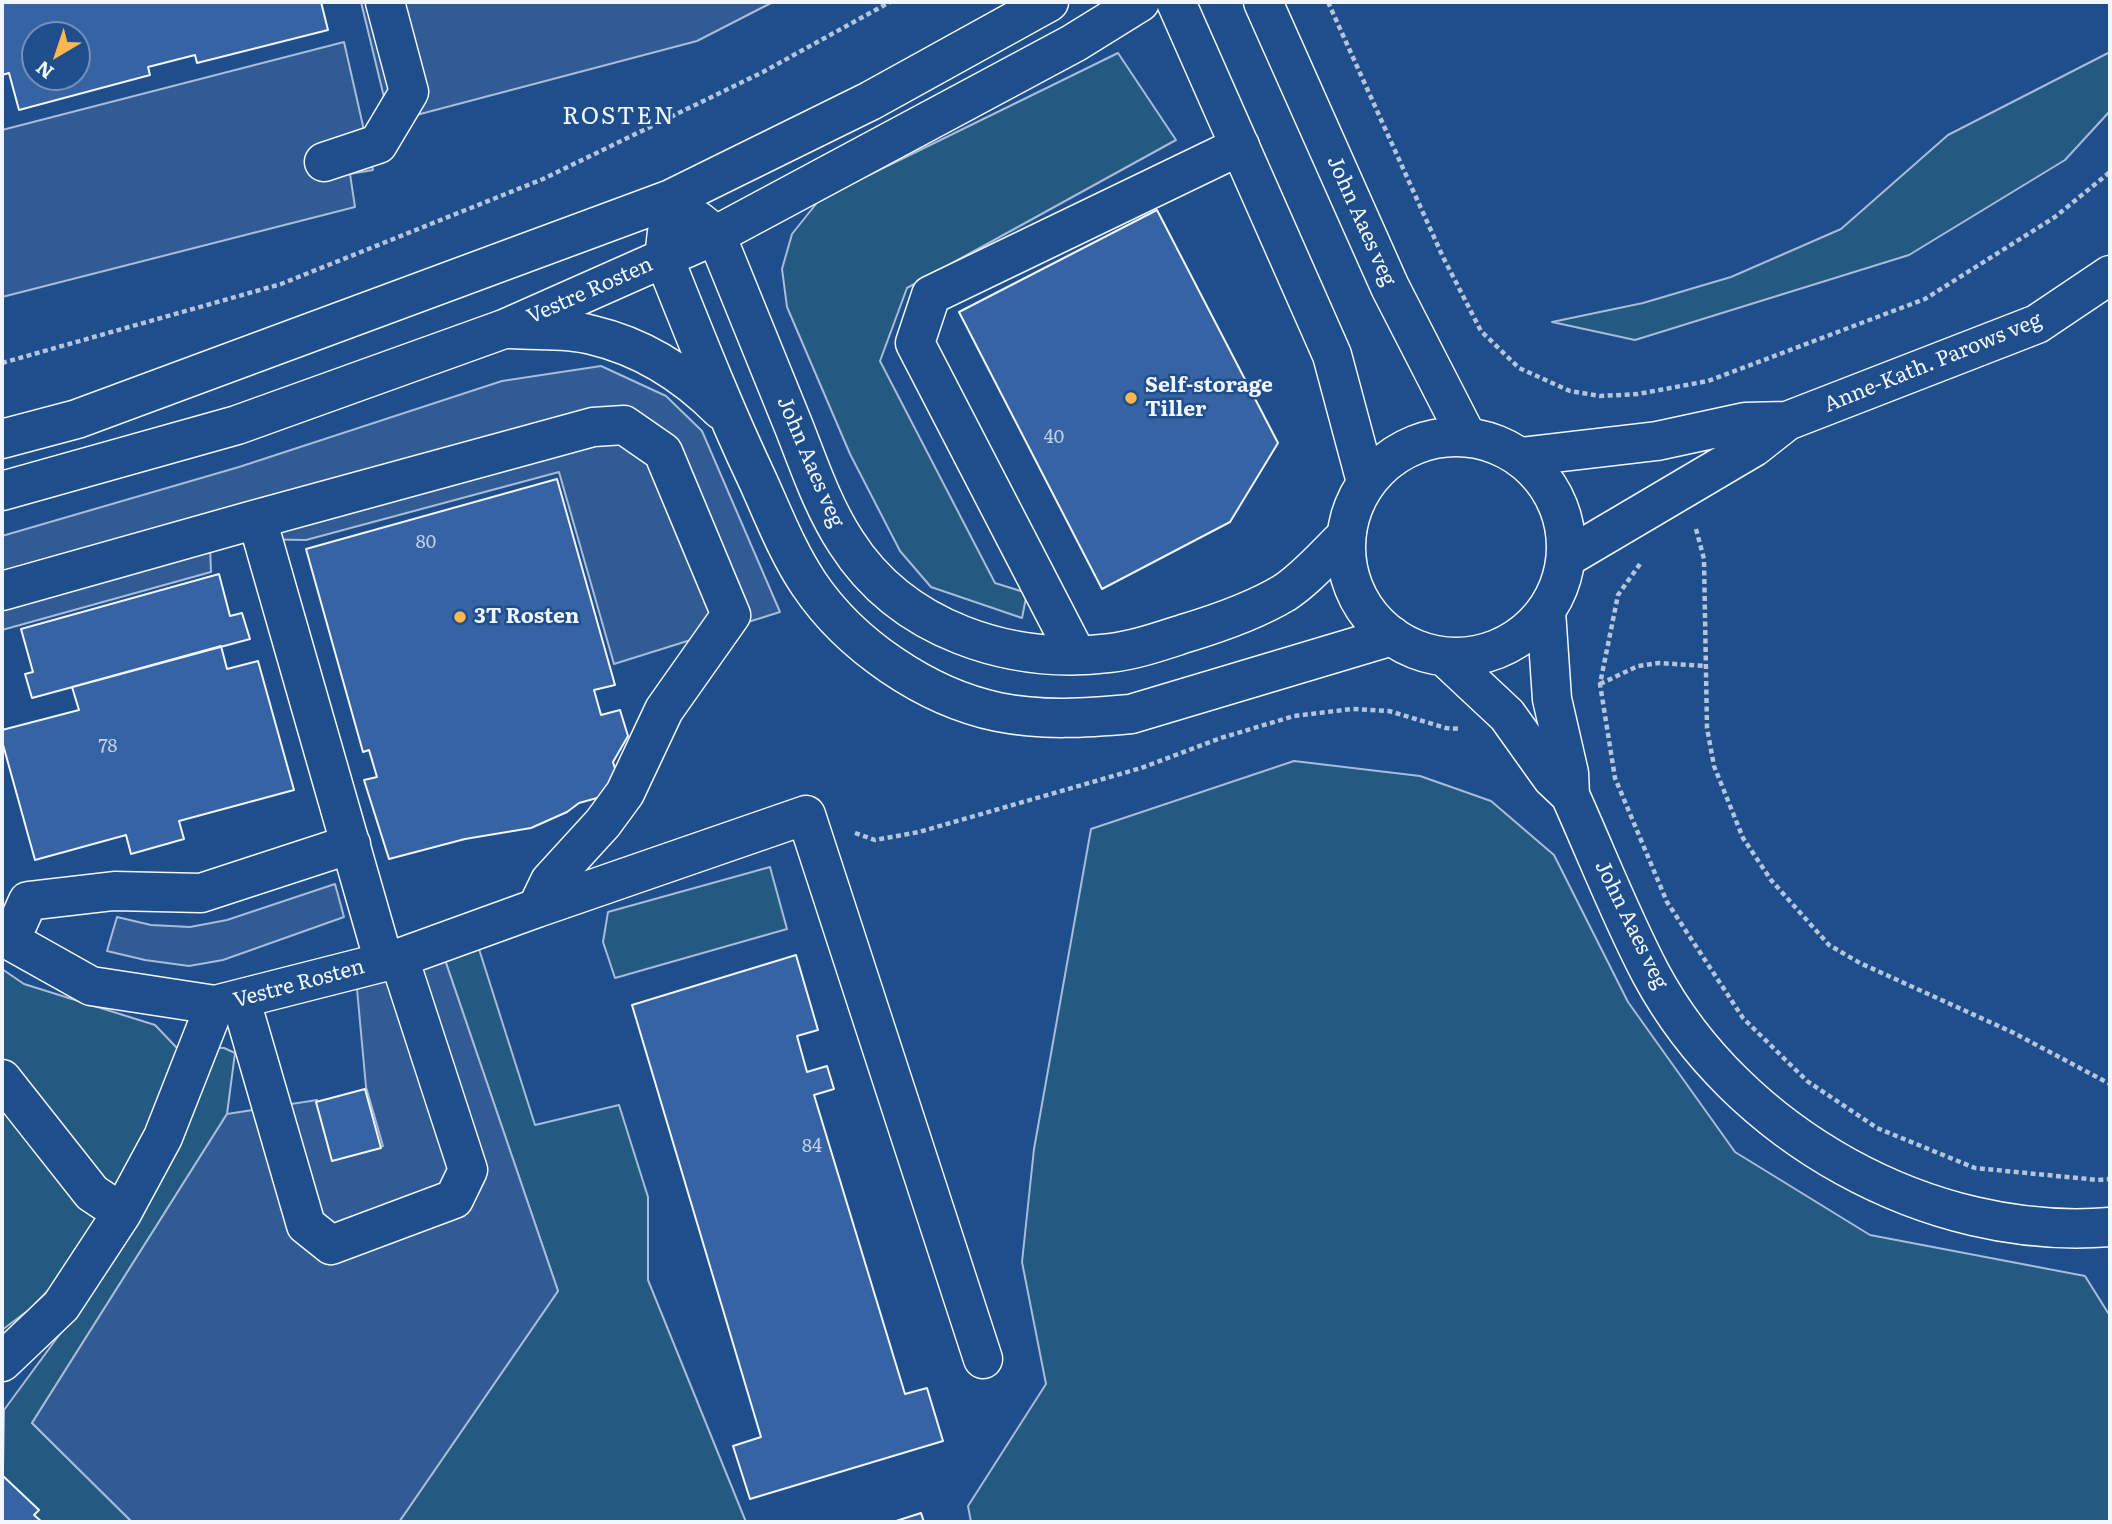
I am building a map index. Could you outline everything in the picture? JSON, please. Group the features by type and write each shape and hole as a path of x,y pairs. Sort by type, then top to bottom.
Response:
{"street":[{"path":"324,162 378,144 410,92 385,2"},
{"path":"2,439 77,419 671,199 870,101 1049,2"},
{"name":"Vestre Rosten","path":"2,491 237,425 504,329 716,236 1074,43 1140,2"},
{"path":"1176,2 1332,355 1366,482"},
{"name":"John Aaes veg","path":"1263,2 1390,287 1467,437"},
{"path":"1076,654 915,343 930,295 1240,146"},
{"path":"671,199 664,258 727,416 798,566 824,603 882,657 960,701 998,712 1038,717 1088,718 1131,714 1392,636"},
{"name":"John Aaes veg","path":"671,199 716,236 822,497 846,543 882,583 918,614 956,634 996,648 1034,654 1110,653 1148,645 1238,615 1283,593 1302,579 1346,536"},
{"name":"Anne-Kath. Parows veg","path":"1566,558 1754,447 1787,421 2037,324 2110,275"},
{"path":"504,329 590,334 640,350 697,385 727,416"},
{"name":"Anne-Kath. Parows veg","path":"1520,457 1657,441 1745,422 1787,421"},
{"path":"2,591 593,427 625,425 663,453 731,615 664,710 625,793 603,823 550,881 537,908"},
{"path":"1467,437 1496,444 1520,457 1545,480 1561,505 1567,531 1561,584 1546,611 1524,634 1502,647 1474,655 1445,657 1417,651 1392,636 1369,617 1346,564 1346,536 1352,507 1366,482 1387,460 1410,446 1438,438 1467,437"},
{"path":"228,1003 306,1226 331,1245 454,1199 468,1170 351,844 257,519"},
{"name":"John Aaes veg","path":"1546,611 1552,699 1569,773 1570,795 1652,975 1687,1027 1727,1077 1770,1115 1815,1148 1858,1172 1948,1209 1993,1220 2047,1227 2110,1227"},
{"name":"John Aaes veg","path":"1445,657 1507,715 1552,778 1570,795"},
{"name":"Vestre Rosten","path":"6,938 91,986 228,1003 391,960 806,815 983,1359"},
{"path":"6,938 28,901 114,891 201,893 351,844"},
{"path":"2,1362 61,1306 122,1213 163,1137 228,1003"},
{"path":"2,1079 92,1193 122,1213"}],"path":[{"path":"2,362 281,284 531,184 763,72 890,2"},
{"path":"1328,2 1443,257 1481,331 1519,368 1570,391 1600,396 1638,394 1707,381 1925,299 2055,217 2110,172"},
{"path":"1695,527 1704,559 1707,729 1723,792 1743,838 1806,922 1829,945 1860,963 1964,1009 2110,1084"},
{"path":"1645,557 1618,595 1600,684 1615,778 1667,902 1743,1018 1807,1081 1877,1128 1975,1168 2098,1180 2110,1178"},
{"path":"1600,684 1638,666 1658,663 1705,666"},
{"path":"875,840 919,832 1141,768 1221,738 1294,716 1352,709 1389,711 1446,728 1465,729"}],"shaded area":[{"path":"361,2 773,2 697,41 390,122"},
{"path":"344,42 373,170 350,174 355,207 2,297 2,130"},
{"path":"2110,52 2110,111 2065,160 1909,255 1635,340 1552,322 1643,303 1731,277 1841,229 1948,135"},
{"path":"1118,53 1176,140 907,288 880,361 995,583 1027,593 1022,618 931,587 900,551 850,454 787,307 782,269 792,234 820,199"},
{"path":"601,366 666,396 702,431 780,612 614,664 559,472 306,540 247,539 210,546 211,572 2,630 2,536 239,467 502,381"},
{"path":"1294,761 1420,776 1491,801 1554,855 1628,1002 1735,1152 1870,1235 2085,1276 2110,1316 2110,1522 971,1522 968,1506 1046,1384 1022,1262 1034,1149 1091,829"},
{"path":"770,867 787,929 615,978 603,942 608,912"},
{"path":"335,884 344,917 223,960 189,966 107,951 117,917 151,925 190,927 227,920"},
{"path":"479,949 535,1125 619,1105 648,1197 648,1280 746,1522 399,1522 558,1291 445,960"},
{"path":"445,960 558,1291 399,1522 132,1522 32,1423 227,1114 317,1100 334,1159 383,1146 366,1087 357,989"},
{"path":"2,969 24,984 155,1025 176,1047 224,1048 235,1053 227,1114 32,1423 132,1522 2,1522 4,1410 93,1289 70,1268 30,1309 2,1330"}],"building":[{"path":"2,2 321,2 328,30 197,63 195,55 148,67 150,75 91,91 91,21 21,21 21,91 90,91 19,110 9,73 2,75"},
{"path":"1157,210 1278,443 1230,522 1102,589 959,312"},
{"name":"3T Rosten","path":"557,479 615,685 594,690 601,715 620,710 628,736 613,762 622,791 579,803 567,812 531,828 465,839 389,859 364,780 377,777 369,750 363,752 306,549"},
{"path":"219,574 230,616 242,613 250,639 32,698 25,674 33,672 21,629"},
{"path":"221,646 227,669 258,661 294,790 179,821 184,839 131,854 126,835 35,860 2,741 2,730 79,710 72,687"},
{"path":"796,955 818,1030 797,1036 807,1072 827,1066 834,1089 814,1095 905,1394 927,1388 943,1441 750,1499 733,1446 761,1437 632,1005"},
{"path":"365,1089 381,1148 332,1161 316,1102"},
{"path":"2,1475 39,1510 34,1515 42,1522 2,1522"},
{"path":"921,1513 924,1522 893,1522"}],"place":[{"name":"Self-storage Tiller","path":"1131,398"},
{"name":"3T Rosten","path":"460,617"}],"district":[{"name":"ROSTEN","path":"619,117"}]}
